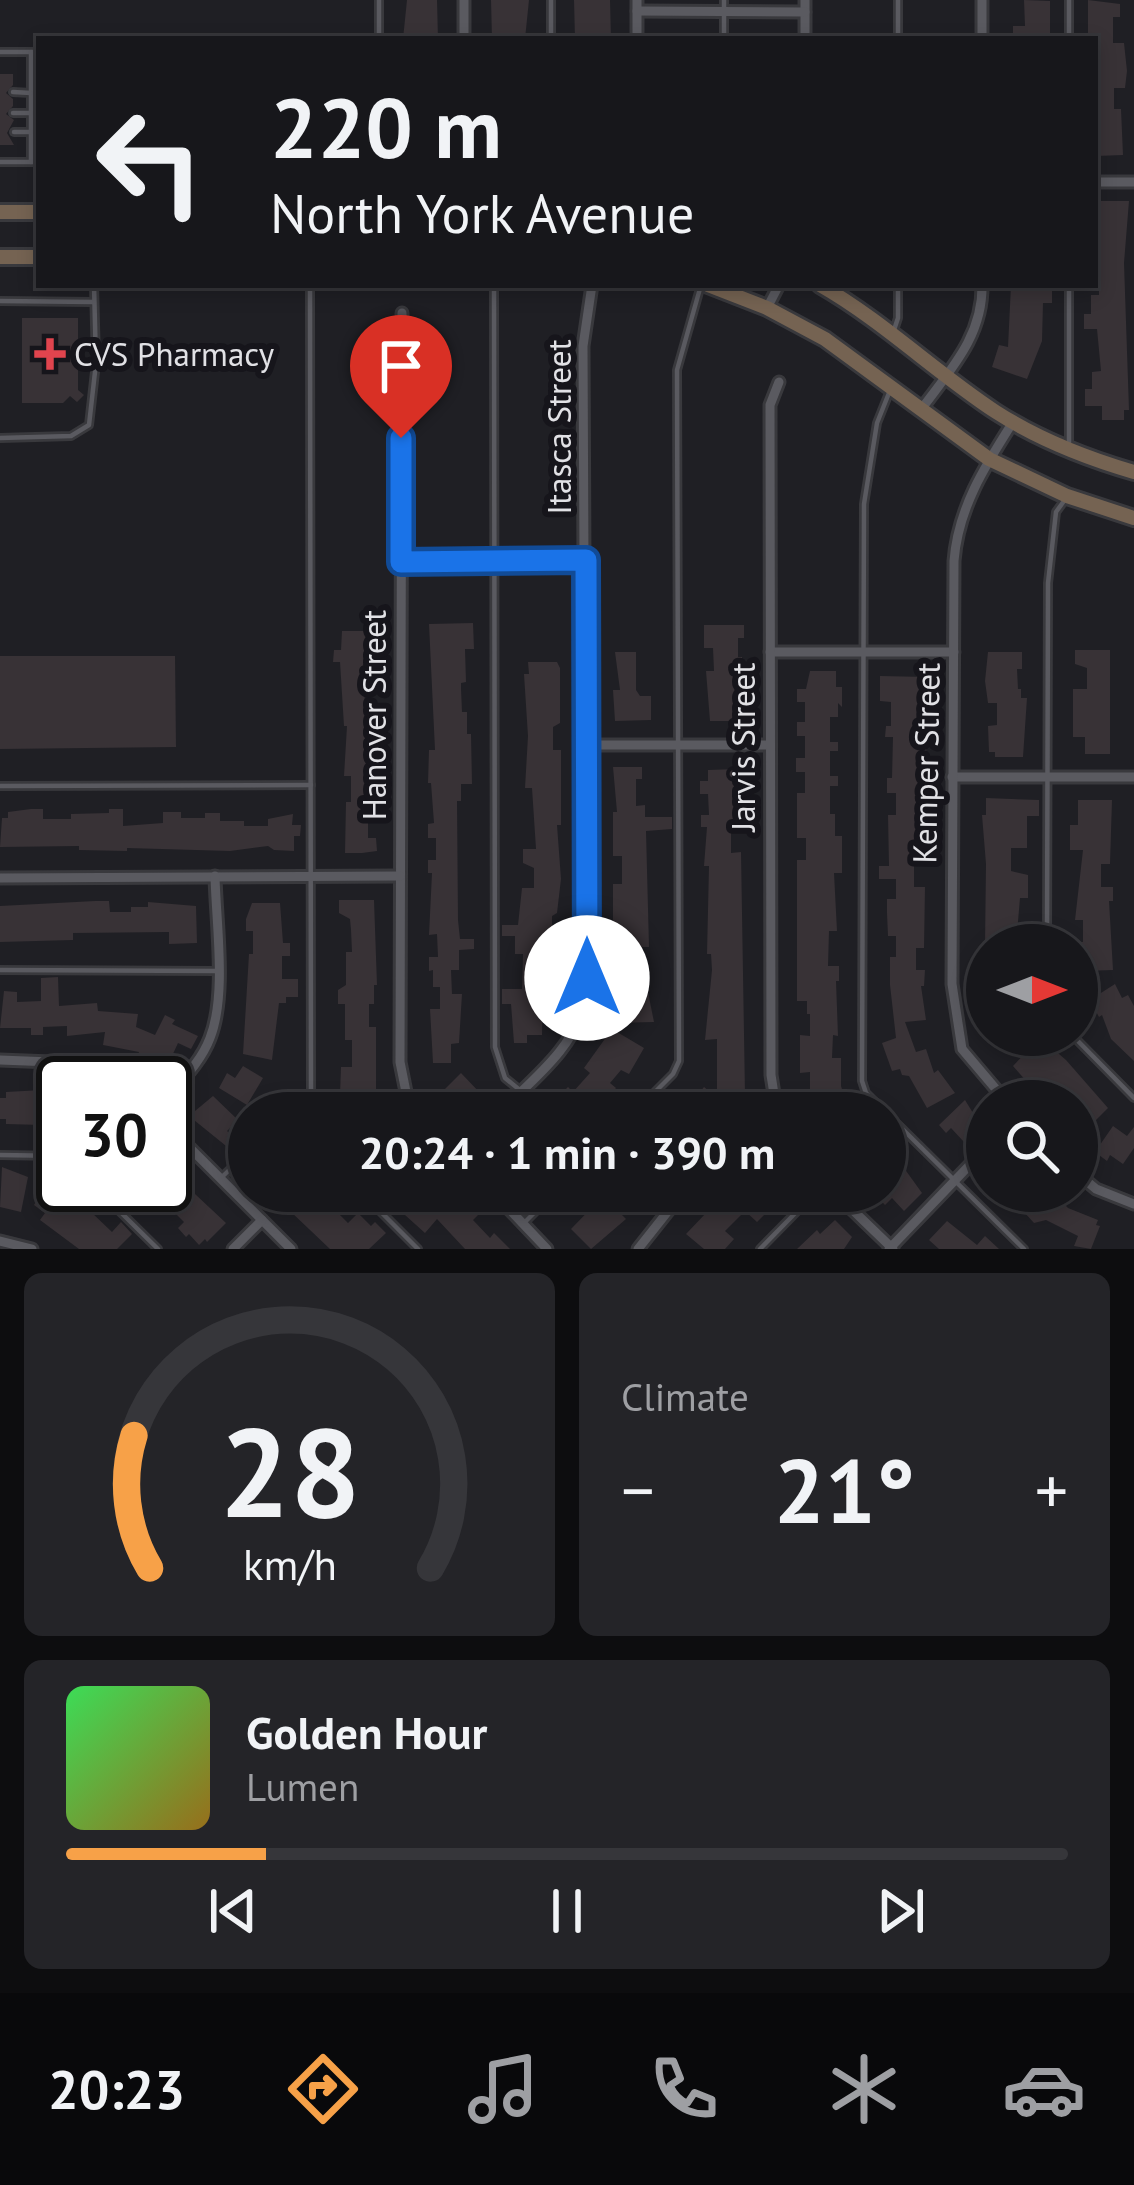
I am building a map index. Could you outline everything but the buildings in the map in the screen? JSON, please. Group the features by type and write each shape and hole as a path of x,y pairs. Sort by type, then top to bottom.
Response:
{"main road":[{"path":"0,212 36,212"},
{"path":"0,257 36,257"},
{"path":"713,288 767,308 825,338 989,459 1066,496 1134,518"},
{"path":"825,288 1012,422 1134,472"}],"street":[{"path":"464,0 464,36"},
{"path":"982,0 982,36"},
{"path":"637,36 637,5 805,6 806,36"},
{"path":"1098,182 1134,182"},
{"name":"Itasca Street","path":"521,1091 568,1043 582,1019 586,999 584,346 592,288"},
{"path":"767,308 777,288"},
{"path":"920,412 977,328 982,288"},
{"name":"Hanover Street","path":"402,313 400,1062 407,1092"},
{"name":"Jarvis Street","path":"774,1092 770,405 779,382"},
{"name":"Kemper Street","path":"988,1080 962,1049 952,984 957,532 968,500 1012,422"},
{"path":"401,562 586,560"},
{"path":"770,652 954,652"},
{"path":"587,745 770,745"},
{"path":"952,777 1134,777"},
{"path":"192,1068 210,1038 218,1007 215,876"},
{"path":"0,878 400,877"},
{"path":"0,1060 36,1061"},
{"path":"192,1150 291,1249"},
{"path":"854,1212 891,1248 966,1169"},
{"path":"1098,1190 1134,1204"},
{"path":"512,1212 548,1249"},
{"path":"638,1249 667,1212"},
{"path":"233,1249 262,1220"},
{"path":"0,1241 32,1249"}],"lane":[{"path":"379,0 379,36"},
{"path":"551,0 551,36"},
{"path":"898,0 898,36"},
{"path":"1069,0 1069,36"},
{"path":"0,52 35,52 35,162 0,162"},
{"path":"14,92 32,93"},
{"path":"14,113 32,113"},
{"path":"14,132 32,132"},
{"path":"0,438 71,436 89,425 96,363 94,288"},
{"path":"310,288 311,1092"},
{"path":"494,288 495,1047 505,1078 521,1091"},
{"path":"655,1092 679,1060 677,370 704,288"},
{"path":"893,333 898,288"},
{"path":"1069,288 1069,449"},
{"path":"0,301 94,302"},
{"path":"891,388 877,423 865,504 862,1082 866,1094 1024,1249"},
{"path":"1047,924 1048,583 1056,512 1066,496"},
{"path":"0,786 311,785"},
{"path":"0,970 217,971"},
{"path":"1093,1056 1134,1098"},
{"path":"0,1155 36,1156"},
{"path":"220,1178 228,1171"},
{"path":"120,1212 158,1249"},
{"path":"381,1212 418,1249"},
{"path":"523,1224 535,1212"},
{"path":"760,1249 796,1212"}],"place":[{"name":"CVS Pharmacy","path":"50,354"}],"route":[{"path":"401,438 401,562 586,560 587,978"}]}
